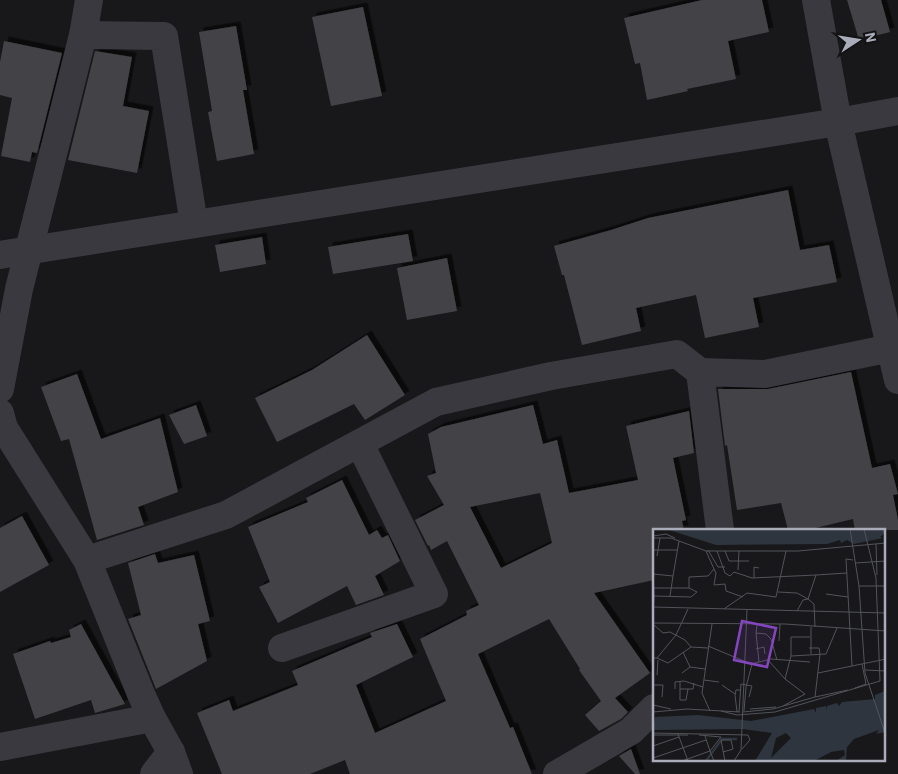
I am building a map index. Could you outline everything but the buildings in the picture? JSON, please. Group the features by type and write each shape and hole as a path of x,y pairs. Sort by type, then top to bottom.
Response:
{"street":[{"path":"0,389 19,289 89,0"},
{"path":"816,0 838,122 898,380"},
{"path":"82,35 164,36 194,224"},
{"path":"0,255 898,111"},
{"path":"87,560 226,515 436,402 550,376 677,354 700,372 765,374 890,348"},
{"path":"700,372 720,529"},
{"path":"1,423 87,560 141,694 175,763 154,774"},
{"path":"282,648 434,594 360,444"},
{"path":"557,774 631,731 653,709"},
{"path":"0,747 152,718"}]}
